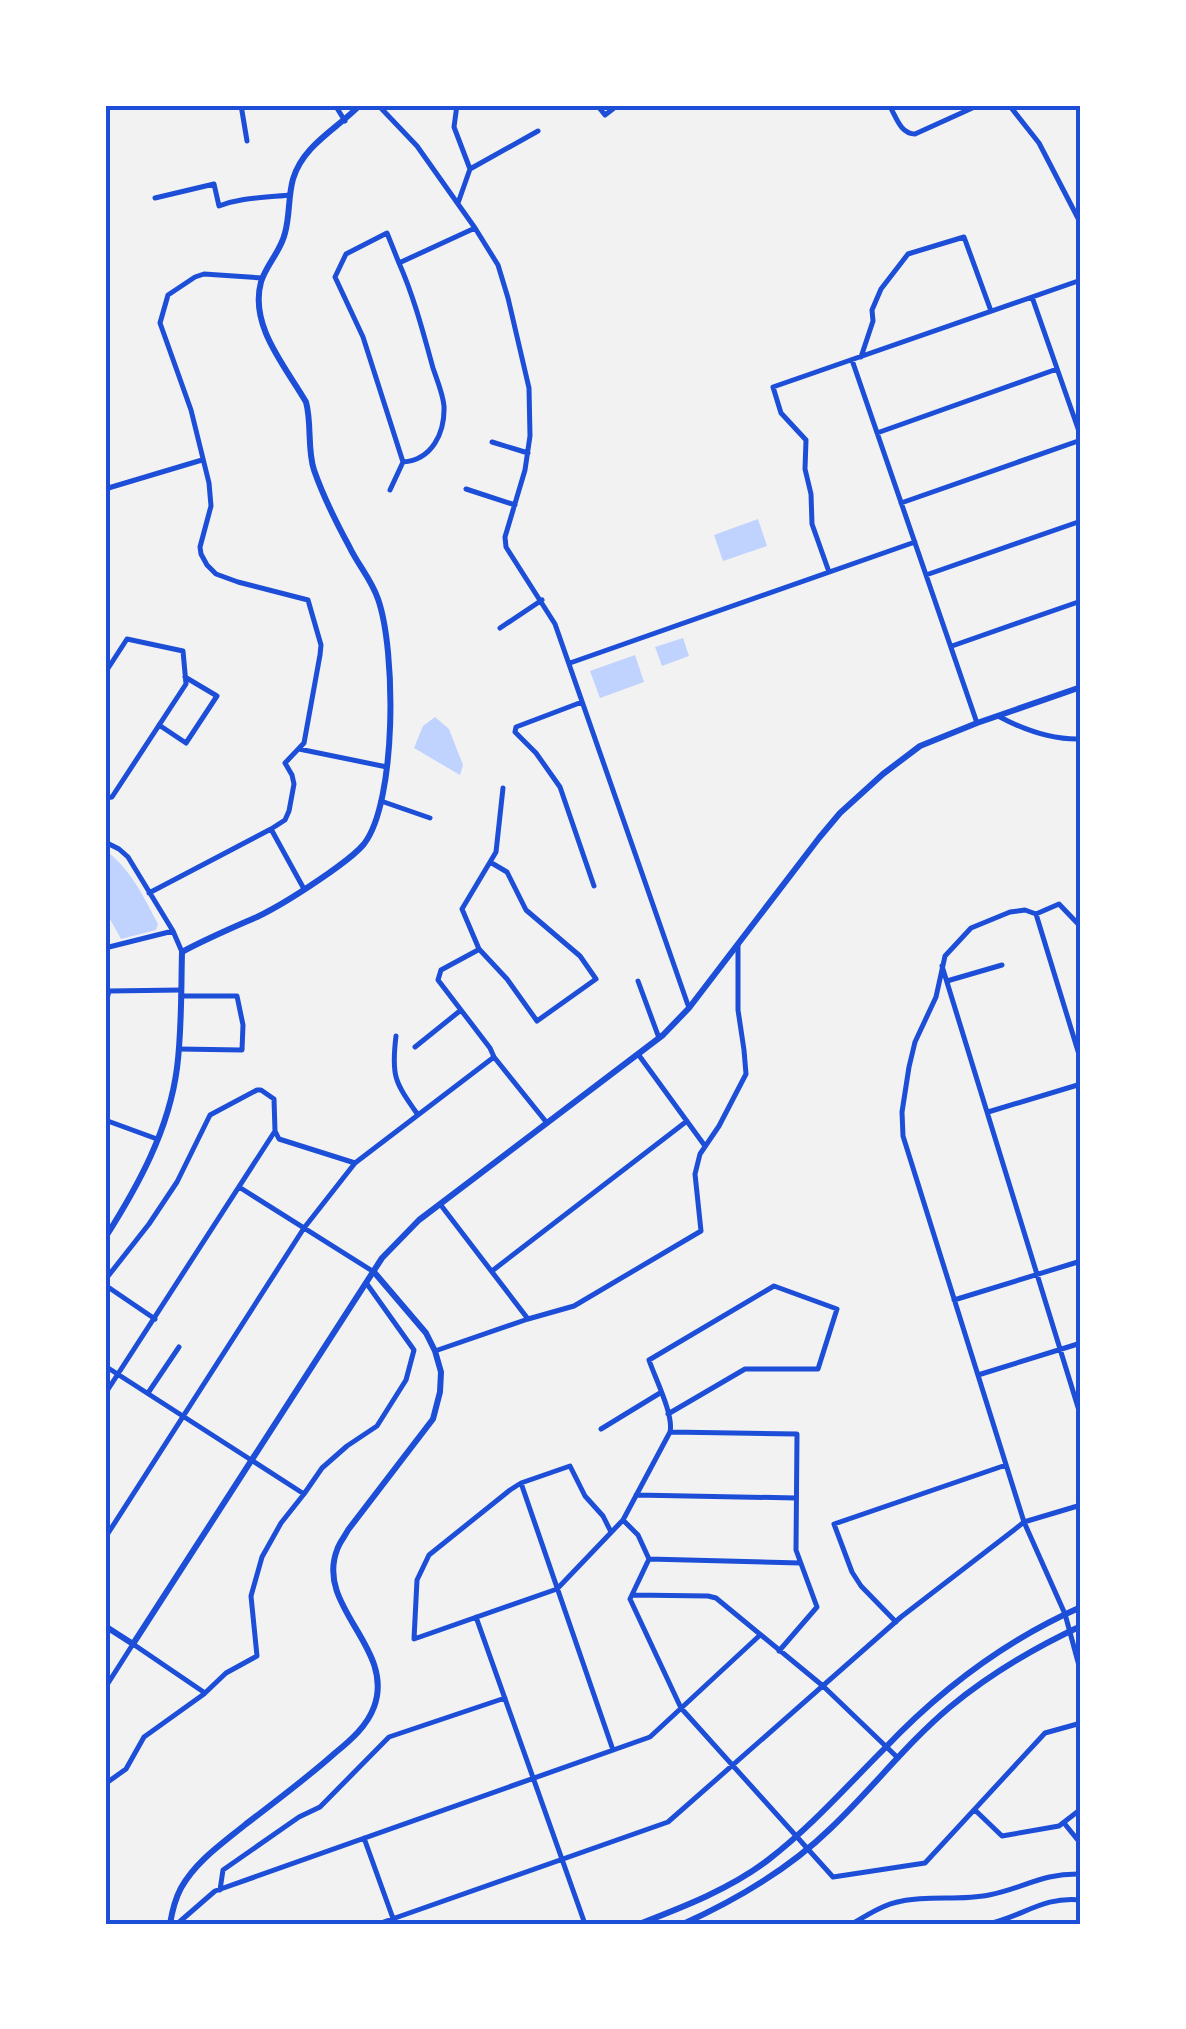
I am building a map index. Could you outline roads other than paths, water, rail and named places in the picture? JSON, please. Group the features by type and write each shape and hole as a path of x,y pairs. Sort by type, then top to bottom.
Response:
{"street":[{"path":"241,105 247,141"},
{"path":"336,105 345,121"},
{"path":"182,952 260,916 352,857 375,824 381,801 390,696 386,627 367,574 350,550 313,467 306,402 264,329 259,310 262,278 285,233 294,174 312,146 360,105"},
{"path":"378,105 417,146 476,228 498,266 529,388 529,453 505,537 506,547 555,624 689,1008"},
{"path":"457,105 454,127 470,169 458,203"},
{"path":"597,105 605,115 618,105"},
{"path":"890,105 902,129 915,134 980,105"},
{"path":"1010,105 1038,142 1081,224"},
{"path":"470,169 538,131"},
{"path":"155,198 214,184 219,206 241,198 289,195"},
{"path":"399,263 476,228"},
{"path":"390,490 403,462 363,337 335,277 346,254 387,233 413,296 444,404 434,444 418,461 403,462"},
{"path":"862,357 880,290 908,254 964,237 991,312"},
{"path":"149,893 285,820 294,784 285,762 304,743 321,645 308,600 238,582 216,574 207,565 200,546 211,497 191,410 160,323 168,295 204,274 262,278"},
{"path":"829,572 812,524 806,440 781,413 773,387 1081,280"},
{"path":"901,504 1081,439 1032,297"},
{"path":"852,360 977,723"},
{"path":"877,433 1057,369"},
{"path":"492,442 529,453"},
{"path":"105,489 202,460"},
{"path":"466,489 514,505"},
{"path":"926,576 1081,521"},
{"path":"570,664 914,542"},
{"path":"500,628 542,600"},
{"path":"950,646 1081,601"},
{"path":"105,673 127,639 183,651 186,684 112,797 105,798"},
{"path":"159,725 186,743 217,696 185,677"},
{"path":"105,1688 366,1284 400,1238 659,1038 689,1008 840,813 905,756 936,739 1081,687"},
{"path":"583,702 528,721 516,727 515,732 560,786 594,886"},
{"path":"998,716 1018,727 1060,739 1081,739"},
{"path":"299,748 386,767"},
{"path":"490,862 506,872 526,910 580,956 596,979 537,1022 507,978 479,950 463,914 462,904 496,852 502,788"},
{"path":"381,801 430,818"},
{"path":"271,829 304,889"},
{"path":"105,842 128,857 173,930 182,952 178,1049 170,1100 140,1181 105,1238"},
{"path":"1081,928 1058,904 1036,914 1025,910 1010,912 971,928 945,956 936,997 915,1042 901,1122 1024,1522 1065,1614 1081,1673"},
{"path":"1036,914 1081,1061"},
{"path":"105,948 173,930"},
{"path":"435,1351 574,1306 701,1231 695,1174 700,1154 746,1074 738,1010 738,944"},
{"path":"479,950 441,970 438,980 547,1123"},
{"path":"947,982 1002,965"},
{"path":"942,966 1081,1417"},
{"path":"638,981 659,1038"},
{"path":"105,1007 109,991 237,996 243,1025 242,1050 178,1049"},
{"path":"415,1046 461,1010"},
{"path":"396,1036 392,1066 398,1086 418,1115"},
{"path":"638,1054 705,1146"},
{"path":"105,1538 304,1228 355,1163 494,1057"},
{"path":"987,1112 1081,1084"},
{"path":"154,1319 105,1283 177,1182 210,1116 260,1090 274,1099 279,1140 355,1163"},
{"path":"105,1120 158,1139"},
{"path":"492,1271 687,1121"},
{"path":"105,1394 276,1131"},
{"path":"173,1924 174,1904 182,1887 210,1853 324,1764 356,1734 373,1710 378,1689 374,1661 339,1596 333,1567 336,1549 432,1419 440,1392 441,1372 426,1332 374,1272 239,1187"},
{"path":"440,1204 528,1318"},
{"path":"954,1300 1081,1261"},
{"path":"105,1784 126,1770 144,1737 226,1673 257,1656 251,1596 262,1557 281,1523 322,1468 376,1426 406,1380 414,1350 366,1284"},
{"path":"611,1532 604,1516 585,1496 570,1466 521,1484 430,1555 417,1580 414,1639 558,1589 611,1532 622,1520 672,1424 668,1414 660,1393 648,1360 774,1286 837,1308 818,1369 745,1369 668,1414"},
{"path":"978,1375 1081,1344"},
{"path":"148,1393 179,1347"},
{"path":"105,1366 304,1494"},
{"path":"601,1429 660,1393"},
{"path":"670,1432 797,1434 796,1550 817,1607 780,1651"},
{"path":"896,1622 852,1572 834,1524 1006,1466"},
{"path":"521,1484 613,1750"},
{"path":"636,1495 796,1498"},
{"path":"378,1924 394,1922 668,1822 896,1622 1024,1522 1081,1505"},
{"path":"622,1520 638,1535 648,1560 630,1600 681,1708 833,1877 925,1863 1045,1734 1081,1723"},
{"path":"648,1560 800,1562"},
{"path":"632,1595 716,1598 823,1686 898,1758"},
{"path":"638,1924 680,1908 766,1862 936,1699 976,1667 1081,1608"},
{"path":"476,1617 585,1924"},
{"path":"105,1626 205,1693"},
{"path":"683,1924 755,1887 808,1848 947,1709 976,1687 1013,1661 1081,1626"},
{"path":"173,1924 220,1890 650,1737 760,1636"},
{"path":"220,1890 224,1870 299,1816 320,1807 389,1738 504,1698"},
{"path":"975,1810 1002,1836 1059,1826 1081,1809"},
{"path":"1064,1823 1081,1844"},
{"path":"364,1838 394,1922"},
{"path":"852,1924 899,1901 978,1897 1054,1874 1081,1874"},
{"path":"988,1924 1009,1922 1049,1901 1081,1900"}],"water":[{"path":"758,519 767,546 723,561 714,535"},
{"path":"683,638 689,656 662,666 655,647"},
{"path":"635,655 644,682 600,698 590,671"},
{"path":"435,717 449,729 463,765 460,775 414,748 423,726"},
{"path":"105,850 136,884 158,924 156,930 121,939 105,910"}]}
